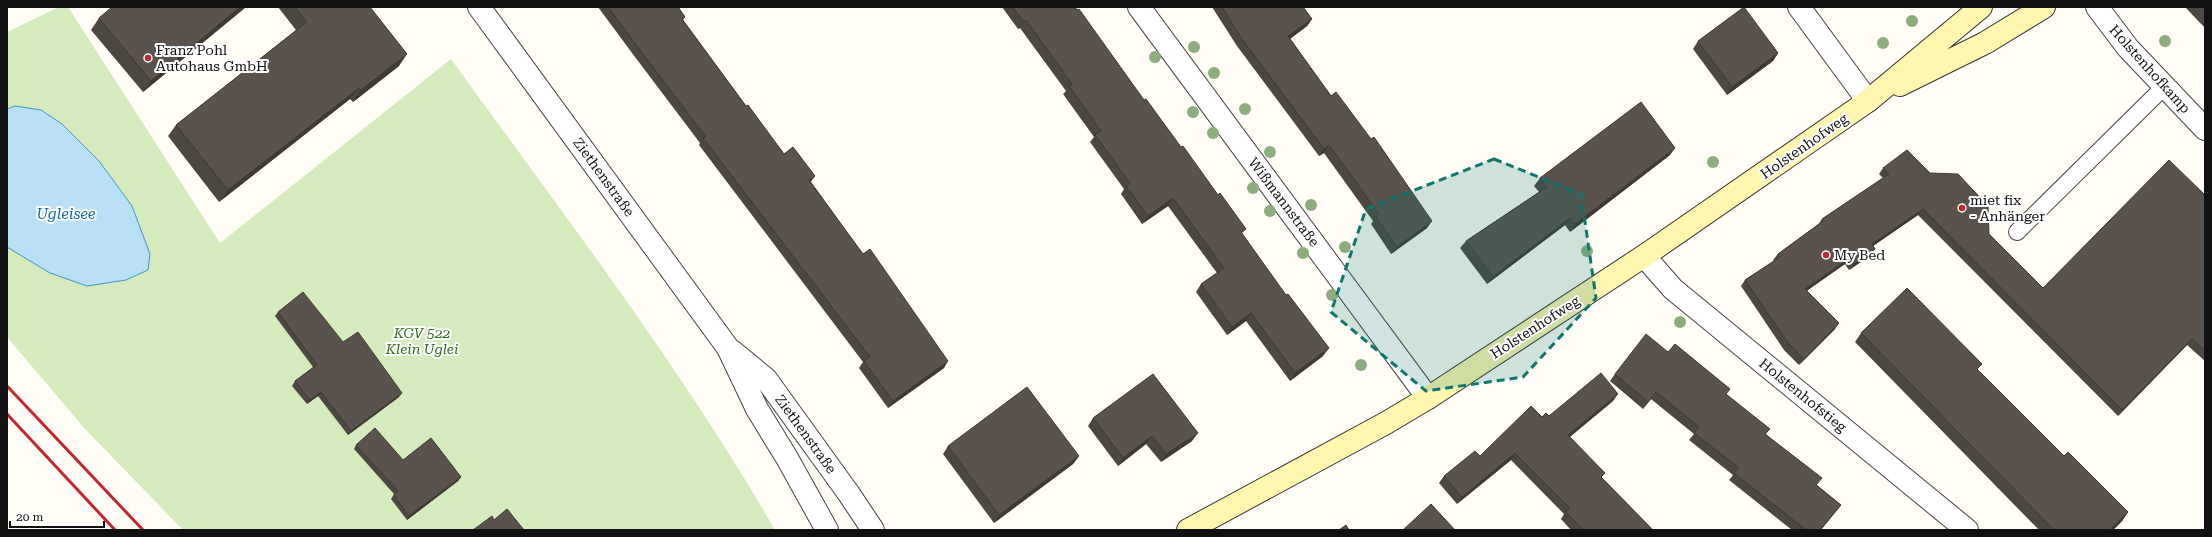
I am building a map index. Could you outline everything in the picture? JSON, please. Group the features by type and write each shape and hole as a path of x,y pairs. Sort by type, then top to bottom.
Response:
{"main road":[{"name":"Holstenhofweg","path":"1188,530 1339,449 1428,398 1644,256 1868,101 1980,7"},
{"name":"Holstenhofweg","path":"1868,101 1986,43 2044,7"}],"street":[{"name":"Ziethenstraße","path":"479,7 728,348 757,409 788,458 827,530"},
{"name":"Wißmannstraße","path":"1140,7 1428,398"},
{"path":"1799,7 1868,101"},
{"name":"Holstenhofkamp","path":"2097,7 2128,48 2205,129"},
{"name":"Holstenhofstieg","path":"1644,256 1673,289 1967,530"},
{"name":"Ziethenstraße","path":"728,348 766,379 849,494 873,530"}],"lane":[{"path":"2017,232 2165,86"}],"highlighted area":[{"path":"1494,159 1581,194 1596,298 1523,377 1426,391 1331,312 1366,209"}],"green space":[{"name":"KGV 522 Klein Uglei","path":"59,7 68,7 220,243 451,59 619,290 660,349 700,408 775,530 183,530 85,429 7,337 7,247 50,273 132,206 99,161 62,124 15,106 7,109 7,32"}],"water":[{"name":"Ugleisee","path":"15,106 41,110 62,124 99,161 132,206 150,254 148,270 126,280 87,286 50,273 7,247 7,109"}],"building":[{"path":"112,7 240,7 151,81 99,18"},
{"path":"295,7 370,7 407,54 361,90 359,88 228,190 176,125 307,22"},
{"path":"608,7 678,7 685,17 682,19 746,106 748,105 784,154 793,147 815,176 809,180 863,254 870,249 948,361 893,401 864,361 870,357 703,138 706,137"},
{"path":"1013,7 1075,7 1077,10 1079,9 1144,100 1146,99 1181,147 1183,146 1218,195 1220,193 1246,229 1241,232 1286,295 1288,294 1329,348 1295,373 1251,313 1232,327 1201,284 1224,268 1173,198 1148,216 1126,186 1130,183 1095,135 1101,131 1069,86 1072,84 1026,20 1024,22"},
{"path":"1222,7 1303,7 1312,19 1288,36 1331,96 1336,92 1371,139 1374,137 1432,221 1397,247 1376,217 1379,214 1329,145 1324,149 1242,39"},
{"path":"1744,7 1778,53 1732,87 1698,41"},
{"path":"1641,102 1675,148 1575,224 1570,218 1493,277 1466,241 1547,187 1540,178"},
{"path":"1907,150 1930,173 1958,174 1988,206 1989,234 2043,288 2169,160 2205,195 2205,351 2192,339 2122,410 1923,209 1872,244 1875,249 1854,264 1850,258 1805,289 1839,323 1804,359 1789,344 1745,280 1780,257 1778,254 1823,221 1822,219 1889,174 1883,168"},
{"path":"1907,288 1982,364 1977,369 2064,456 2068,452 2128,512 2110,530 2054,530 1861,333"},
{"path":"303,292 343,342 358,332 402,393 351,431 321,392 310,400 295,381 317,365 278,312"},
{"path":"1646,334 1668,352 1675,344 1730,389 1726,394 1770,429 1765,434 1822,478 1816,485 1841,505 1820,530 1806,530 1734,473 1739,468 1694,433 1699,427 1656,392 1648,402 1615,374"},
{"path":"1601,373 1618,394 1568,435 1605,473 1601,477 1653,530 1583,530 1566,512 1570,508 1515,453 1462,497 1444,476 1475,451 1480,456 1531,406 1542,417 1546,413 1549,416"},
{"path":"1153,374 1198,433 1166,454 1152,436 1123,458 1093,418"},
{"path":"1027,387 1079,456 999,515 948,446"},
{"path":"375,428 403,460 431,438 461,477 409,516 394,495 398,491 356,445"},
{"path":"1431,504 1455,530 1403,530"},
{"path":"507,509 524,530 473,530 492,516 494,520"},
{"path":"1346,525 1349,530 1339,530"}],"railway":[{"path":"7,386 143,530"},
{"path":"7,414 115,530"}],"place":[{"name":"Franz Pohl Autohaus GmbH","path":"148,58"},
{"name":"miet fix - Anhänger","path":"1962,208"},
{"name":"My Bed","path":"1826,255"}]}
